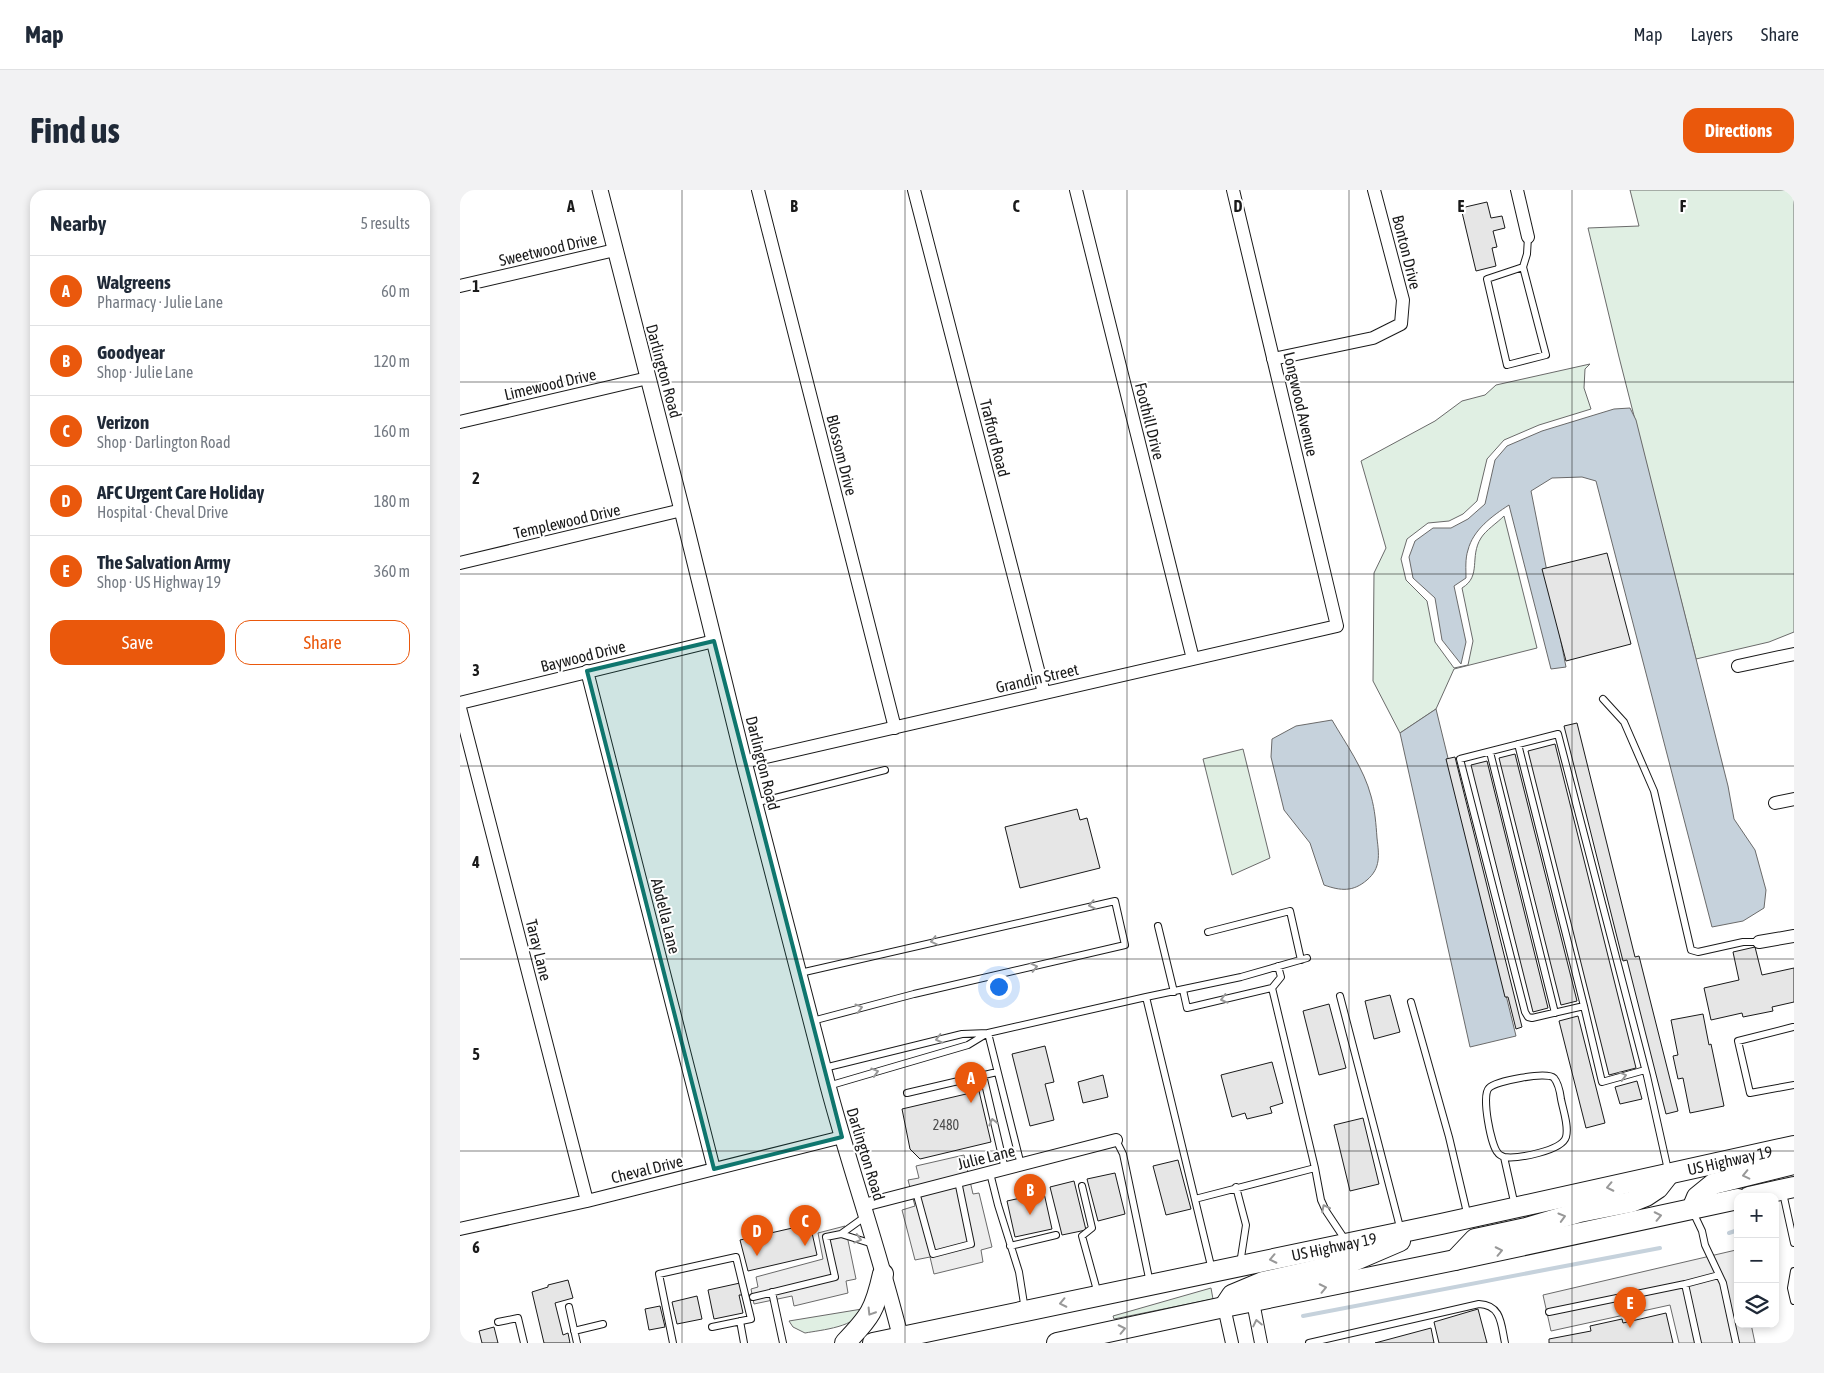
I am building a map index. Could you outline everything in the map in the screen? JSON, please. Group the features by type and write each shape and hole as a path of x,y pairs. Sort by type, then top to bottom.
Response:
{"highway":[{"name":"US Highway 19","path":"873,1343 901,1340 1025,1311 1441,1224 1794,1146"},
{"path":"1692,1209 1697,1197 1713,1184 1794,1164"},
{"path":"1455,1260 1475,1239 1526,1228 1580,1212 1631,1202 1646,1196 1658,1188 1669,1174"},
{"path":"1766,1193 1788,1188"},
{"path":"1057,1343 1734,1200"},
{"path":"1224,1307 1232,1295 1263,1282 1351,1262 1441,1224"},
{"path":"845,1343 874,1308 878,1299 883,1274"}],"street":[{"name":"Darlington Road","path":"600,190 744,762 828,1086 901,1340"},
{"name":"Blossom Drive","path":"758,190 895,728"},
{"name":"Trafford Road","path":"914,190 1044,693"},
{"name":"Foothill Drive","path":"1076,190 1193,659"},
{"name":"Longwood Avenue","path":"1233,190 1337,626"},
{"name":"Bonton Drive","path":"1273,360 1374,338 1401,324 1403,300 1374,190"},
{"path":"1518,190 1528,237"},
{"name":"Sweetwood Drive","path":"460,286 615,250"},
{"name":"Limewood Drive","path":"460,422 648,378"},
{"name":"Templewood Drive","path":"460,563 682,510"},
{"name":"Grandin Street","path":"744,762 1337,626"},
{"name":"Baywood Drive","path":"460,703 714,641"},
{"path":"1738,666 1794,654"},
{"name":"Abdella Lane","path":"587,671 714,1169"},
{"name":"Taray Lane","path":"460,708 587,1201"},
{"path":"1775,803 1794,799"},
{"path":"1759,942 1794,936"},
{"name":"Cheval Drive","path":"460,1229 587,1201 842,1137"},
{"name":"Julie Lane","path":"865,1211 916,1192 1116,1140"},
{"path":"1253,1302 1261,1343"},
{"path":"1224,1307 1232,1343"}],"lane":[{"path":"1523,267 1487,279 1507,365 1546,355 1523,267 1527,254 1528,237"},
{"path":"1603,699 1624,722 1654,791 1691,950 1698,952 1743,942 1759,942"},
{"path":"1584,1006 1528,1018 1460,759 1558,734 1645,1070 1669,1174"},
{"path":"1518,744 1602,1082 1645,1070"},
{"path":"1490,752 1555,1013"},
{"path":"755,803 886,770"},
{"path":"799,973 1115,900 1125,945 914,994 812,1021"},
{"path":"824,1068 962,1034 988,1033 1183,990 1304,959 1290,911 1208,932"},
{"path":"1158,926 1174,992"},
{"path":"1183,990 1187,1008 1272,988 1281,976 1278,966"},
{"path":"1272,988 1321,1200 1326,1211 1348,1243"},
{"path":"1340,996 1401,1232"},
{"path":"1146,997 1213,1272"},
{"path":"1411,1002 1449,1137 1468,1218"},
{"path":"1794,1028 1738,1041 1750,1093 1794,1085"},
{"path":"988,1033 1021,1165"},
{"path":"828,1086 968,1045 988,1033"},
{"path":"907,1093 997,1072"},
{"path":"1546,1074 1553,1077 1558,1084 1566,1125 1566,1136 1562,1144 1552,1149 1512,1158 1504,1157 1498,1154 1494,1146 1485,1103 1485,1095 1488,1088 1496,1084 1538,1075 1546,1074"},
{"path":"983,1075 1005,1169"},
{"path":"1116,1140 1122,1154 1150,1284"},
{"path":"1504,1157 1515,1207"},
{"path":"1195,1199 1315,1168"},
{"path":"990,1173 1019,1272 1025,1311"},
{"path":"916,1192 932,1254 971,1244 958,1181"},
{"path":"1082,1186 1092,1228 1082,1236 1098,1296"},
{"path":"1236,1187 1246,1225 1240,1266"},
{"path":"1788,1188 1794,1243"},
{"path":"1692,1209 1702,1231 1705,1245 1723,1283 1736,1343"},
{"path":"840,1234 865,1211"},
{"path":"753,1297 835,1277 826,1237 840,1234 874,1245"},
{"path":"1010,1246 1056,1235"},
{"path":"673,1343 659,1274 736,1256 751,1319 712,1327"},
{"path":"1794,1271 1791,1288 1794,1301"},
{"path":"1550,1312 1685,1284 1719,1275"},
{"path":"1685,1284 1698,1343"},
{"path":"772,1292 783,1343"},
{"path":"1309,1343 1480,1304 1488,1304 1498,1314 1505,1343"},
{"path":"569,1307 577,1343"},
{"path":"498,1322 518,1318 524,1343"},
{"path":"740,1321 744,1343"},
{"path":"574,1331 604,1324"}],"highlighted area":[{"path":"714,641 842,1137 714,1169 587,671"}],"green space":[{"path":"1630,190 1794,190 1794,632 1769,642 1696,659 1588,228 1639,226"},
{"path":"1590,364 1585,369 1584,388 1591,409 1539,425 1504,440 1487,459 1477,501 1463,514 1449,521 1428,523 1407,539 1401,559 1406,580 1427,601 1435,642 1454,668 1468,665 1473,641 1462,588 1472,578 1476,552 1481,538 1504,516 1537,648 1454,669 1436,709 1400,733 1373,681 1374,573 1386,548 1361,461 1435,421 1462,401 1485,395 1496,385"},
{"path":"1243,749 1270,858 1232,875 1203,759"},
{"path":"1211,1288 1213,1299 1114,1319 1113,1316"},
{"path":"862,1309 854,1320 846,1324 805,1333 793,1327 789,1321"}],"shaded area":[{"path":"1630,408 1636,420 1728,786 1734,819 1755,850 1766,890 1764,908 1743,921 1712,927 1596,481 1582,477 1552,478 1531,491 1566,667 1551,669 1509,505 1490,519 1474,536 1467,553 1466,578 1454,586 1466,642 1461,664 1442,640 1435,598 1413,578 1409,557 1415,541 1433,528 1451,528 1468,519 1485,504 1495,460 1507,446 1542,431 1614,409"},
{"path":"1436,709 1516,1036 1470,1047 1400,733"},
{"path":"1332,720 1354,757 1368,786 1374,812 1378,850 1377,866 1372,875 1357,887 1347,889 1324,885 1310,843 1284,810 1271,757 1272,739 1296,726"},
{"path":"964,1155 973,1194 979,1193 992,1247 981,1250 983,1262 934,1274 930,1257 915,1260 902,1210 915,1206 908,1180 919,1178 916,1166"},
{"path":"845,1226 856,1279 846,1281 848,1293 794,1306 792,1296 754,1304 751,1289 758,1287 756,1277 823,1259 818,1233"},
{"path":"1734,1250 1734,1328 1752,1328 1755,1343 1679,1343 1670,1305 1551,1331 1543,1295"}],"building":[{"path":"1487,202 1491,218 1502,216 1505,228 1493,231 1497,247 1492,248 1496,266 1476,271 1461,208"},
{"path":"1607,553 1631,644 1566,661 1542,569"},
{"path":"1577,723 1635,957 1639,956 1678,1111 1666,1114 1627,960 1623,961 1564,726"},
{"path":"1555,744 1636,1068 1609,1075 1528,751"},
{"path":"1515,754 1577,1001 1561,1005 1499,758"},
{"path":"1455,757 1522,1027 1516,1029 1508,997 1505,997 1446,759"},
{"path":"1487,761 1548,1008 1533,1012 1471,765"},
{"path":"1077,809 1080,820 1087,818 1100,868 1020,888 1005,827"},
{"path":"1755,947 1762,975 1794,968 1794,1002 1772,1007 1773,1011 1743,1017 1742,1013 1711,1020 1704,988 1739,980 1733,952"},
{"path":"1390,995 1400,1032 1374,1039 1365,1001"},
{"path":"1329,1004 1346,1068 1319,1075 1303,1011"},
{"path":"1703,1014 1724,1106 1690,1113 1683,1078 1678,1079 1673,1056 1678,1055 1671,1020"},
{"path":"1578,1016 1605,1123 1586,1128 1559,1021"},
{"path":"1045,1046 1054,1082 1045,1084 1054,1120 1030,1126 1012,1054"},
{"path":"1272,1062 1283,1103 1270,1107 1272,1113 1247,1119 1245,1113 1232,1117 1221,1075"},
{"path":"1103,1075 1108,1097 1083,1103 1078,1082"},
{"path":"1637,1081 1642,1099 1620,1104 1615,1087"},
{"path":"979,1091 991,1142 920,1159 910,1149 902,1109"},
{"path":"1363,1118 1379,1184 1350,1191 1334,1125"},
{"path":"1178,1160 1191,1209 1166,1215 1153,1166"},
{"path":"1115,1173 1125,1214 1098,1221 1087,1179"},
{"path":"1074,1181 1086,1230 1062,1235 1050,1187"},
{"path":"1044,1193 1052,1229 1015,1237 1007,1201"},
{"path":"810,1224 817,1255 748,1271 740,1240"},
{"path":"568,1280 573,1298 555,1303 563,1335 568,1333 570,1343 544,1343 532,1292 548,1287 548,1285"},
{"path":"740,1283 742,1295 739,1295 743,1313 714,1319 708,1290"},
{"path":"697,1296 702,1319 677,1324 672,1302"},
{"path":"660,1306 665,1327 649,1330 645,1309"},
{"path":"1478,1309 1487,1343 1439,1343 1434,1322"},
{"path":"1666,1313 1673,1343 1549,1343 1549,1339 1591,1331 1590,1326 1622,1319 1623,1323"},
{"path":"494,1327 498,1343 482,1343 479,1331"},
{"path":"1431,1328 1434,1343 1375,1343"}],"waterway":[{"path":"1729,1233 1734,1231"},
{"path":"1303,1316 1660,1248"}],"place":[{"name":"Walgreens","path":"971,1103"},
{"name":"Goodyear","path":"1030,1215"},
{"name":"Verizon","path":"805,1246"},
{"name":"AFC Urgent Care Holiday","path":"757,1256"},
{"name":"The Salvation Army","path":"1630,1328"}]}
